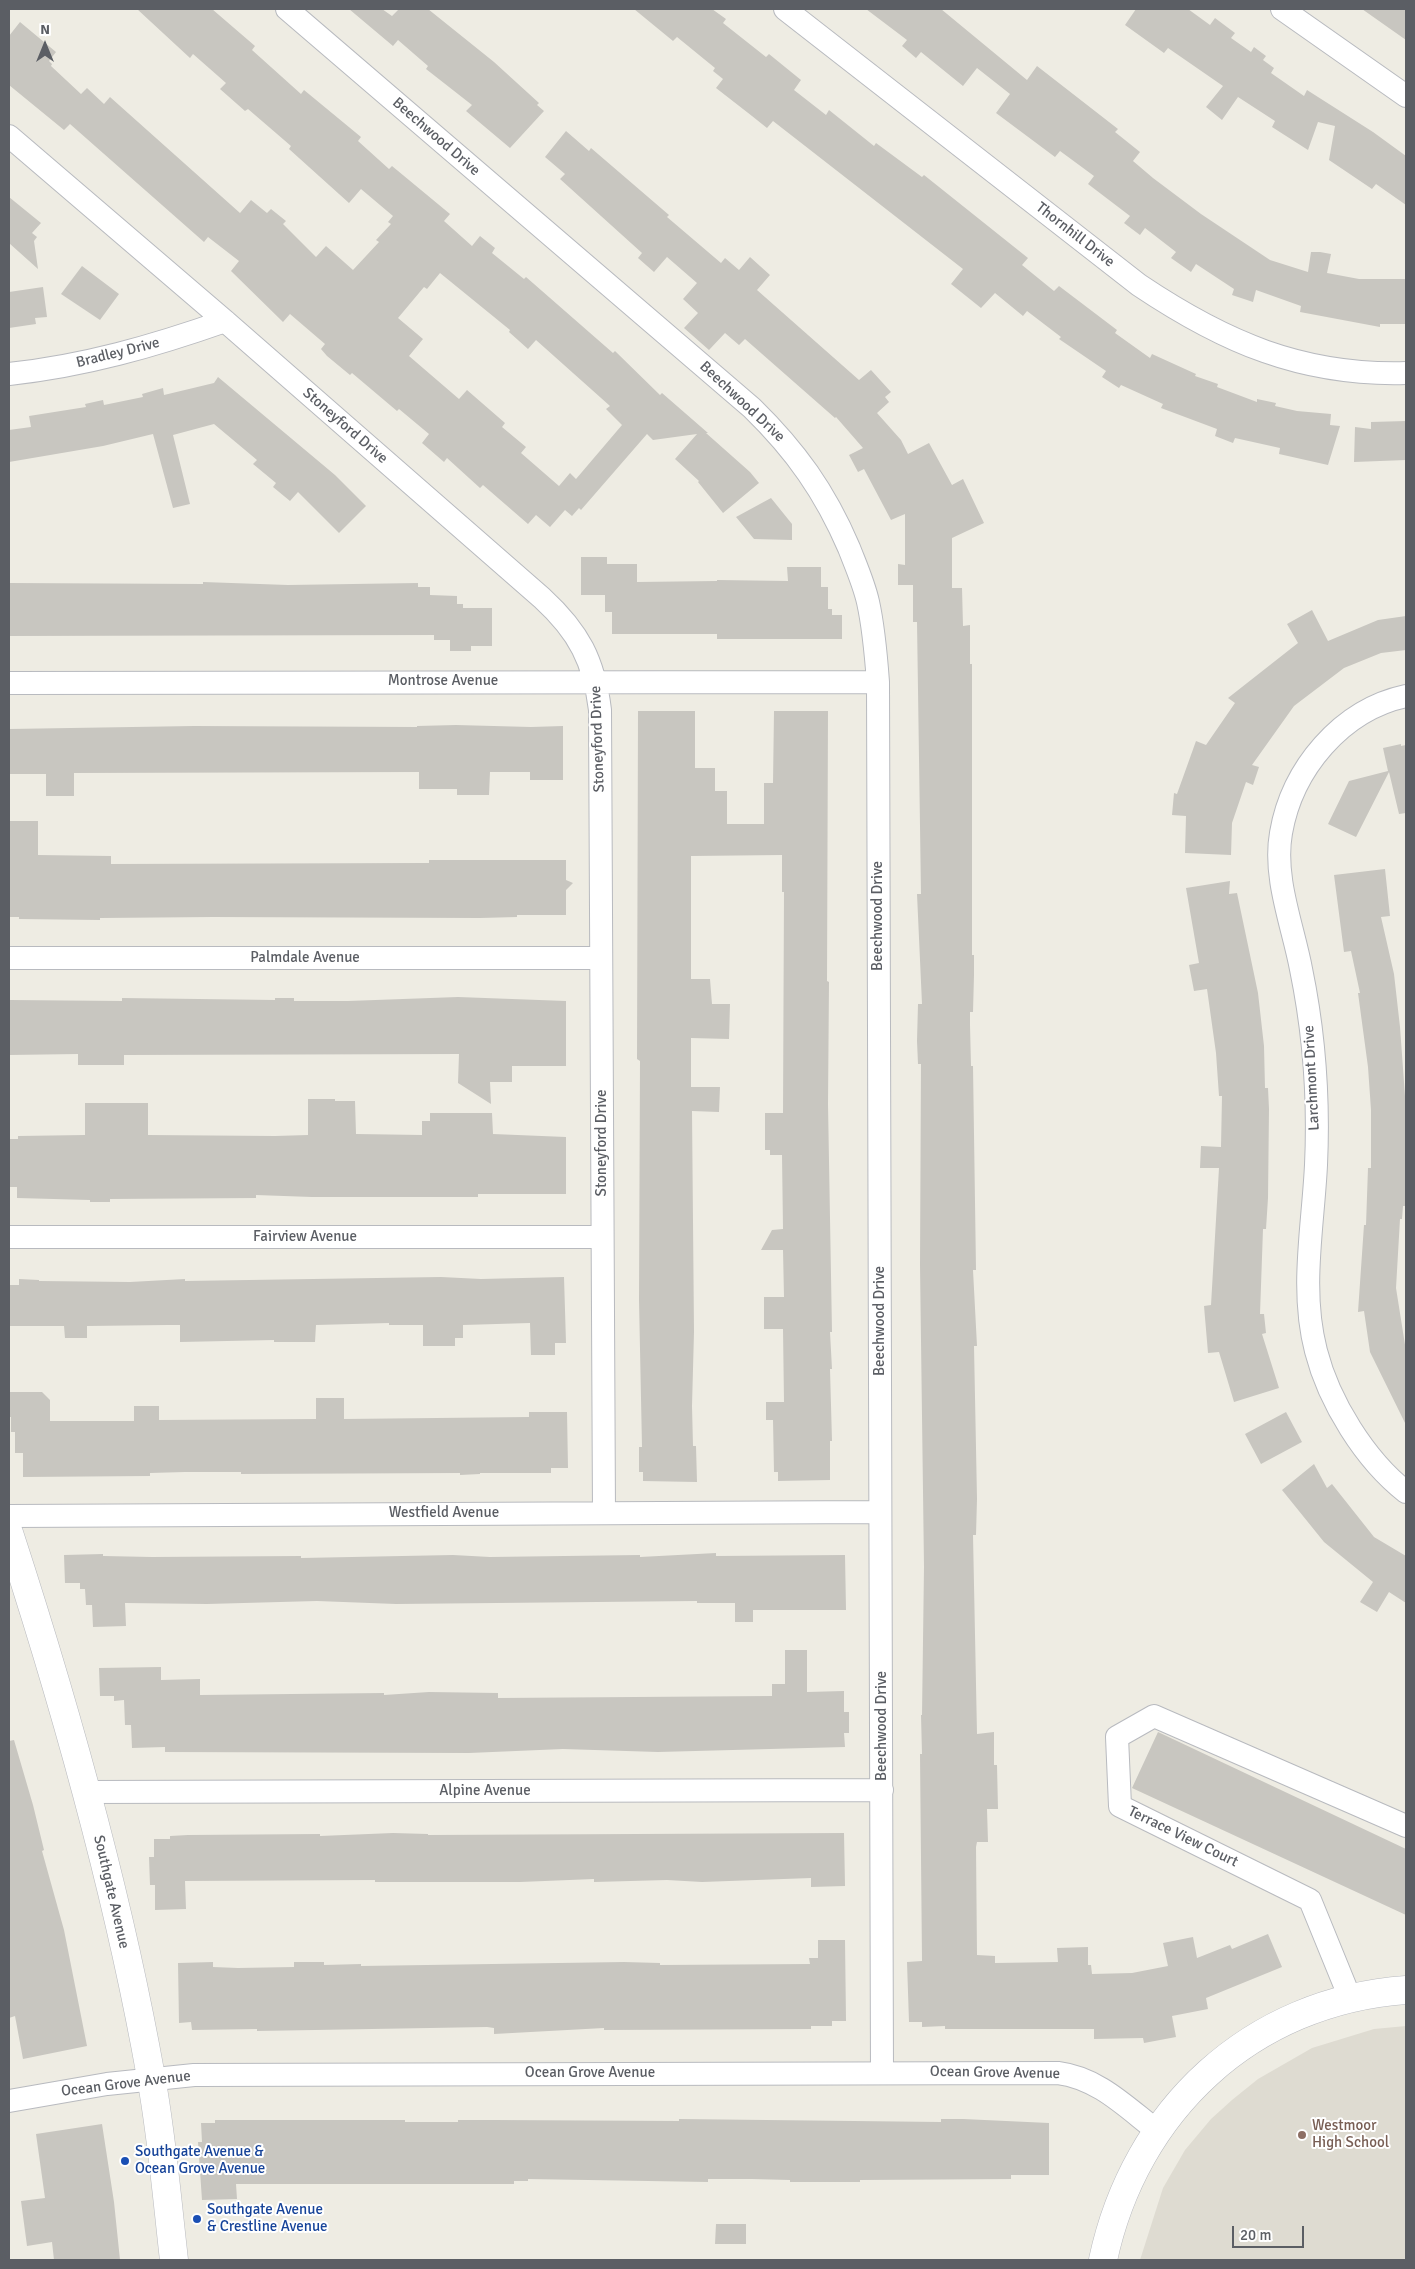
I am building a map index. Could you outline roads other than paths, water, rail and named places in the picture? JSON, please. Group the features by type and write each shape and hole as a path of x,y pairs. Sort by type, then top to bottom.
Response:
{"street":[{"name":"Beechwood Drive","path":"286,9 744,402 780,436 803,464 823,494 855,564 868,601 875,638 878,682 882,2072"},
{"name":"Thornhill Drive","path":"786,9 1139,285 1181,313 1228,338 1278,356 1327,368 1377,374 1406,373"},
{"path":"1282,9 1406,96"},
{"name":"Stoneyford Drive","path":"9,136 225,321 560,614 588,657 596,681 600,710 604,1512"},
{"name":"Bradley Drive","path":"9,374 86,362 127,353 225,321"},
{"name":"Montrose Avenue","path":"9,682 878,682"},
{"name":"Larchmont Drive","path":"1406,696 1393,699 1366,711 1340,729 1318,752 1299,779 1288,807 1281,834 1279,862 1301,970 1313,1063 1316,1163 1308,1279 1309,1319 1316,1353 1329,1388 1347,1423 1368,1455 1406,1492"},
{"name":"Palmdale Avenue","path":"9,958 601,958"},
{"name":"Fairview Avenue","path":"9,1236 602,1237"},
{"name":"Westfield Avenue","path":"9,1516 880,1512"},
{"name":"Southgate Avenue","path":"9,1533 61,1697 87,1792 133,1987 151,2078 174,2260"},
{"name":"Terrace View Court","path":"1350,1998 1310,1900 1120,1806 1117,1738 1154,1716 1406,1826"},
{"name":"Alpine Avenue","path":"87,1792 882,1790"},
{"path":"1103,2260 1108,2237 1119,2204 1134,2169 1156,2130 1200,2081 1237,2049 1272,2027 1309,2010 1350,1998 1406,1990"},
{"name":"Ocean Grove Avenue","path":"9,2101 151,2078 194,2075 1058,2073 1076,2075 1103,2090 1156,2130"}],"place":[{"name":"Westmoor High School","path":"1302,2135"},
{"name":"Southgate Avenue & Ocean Grove Avenue","path":"125,2161"},
{"name":"Southgate Avenue & Crestline Avenue","path":"197,2219"}]}
